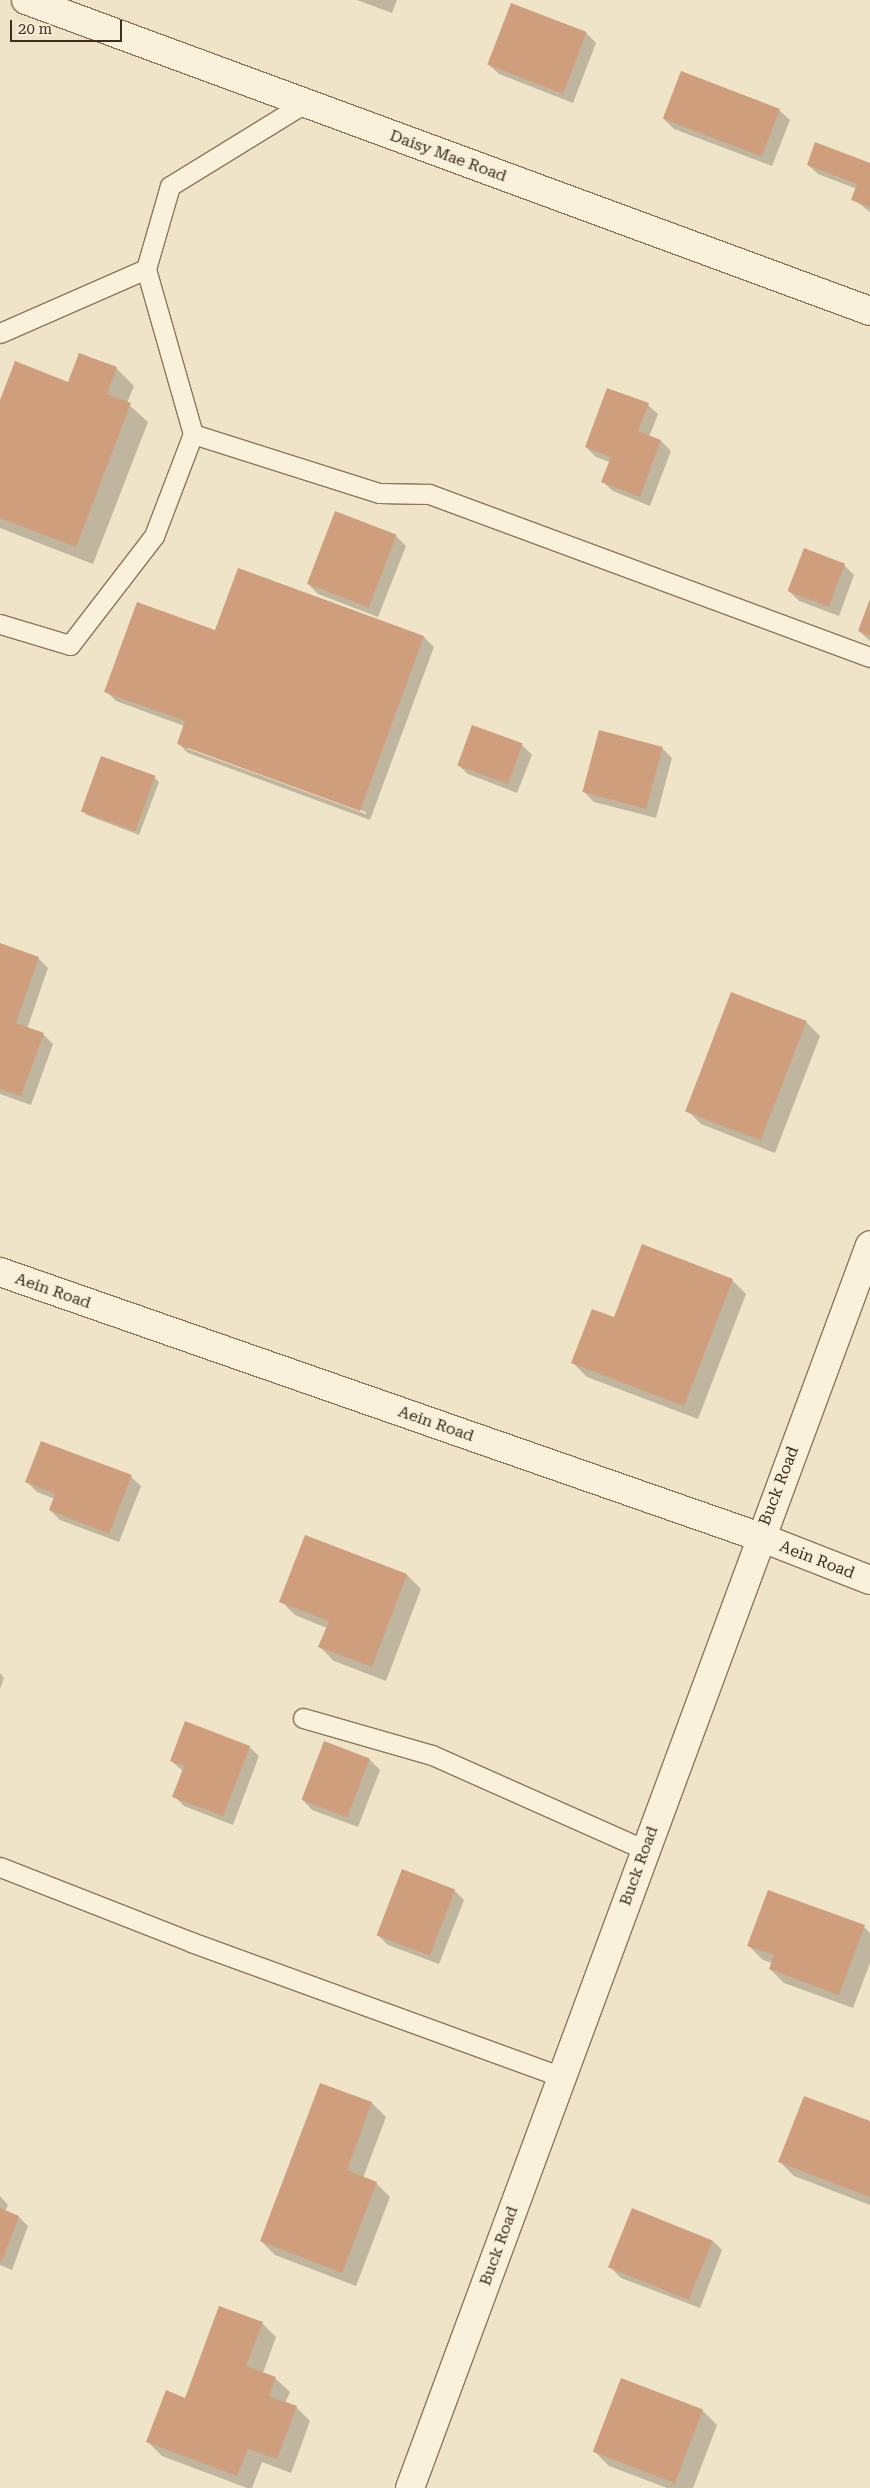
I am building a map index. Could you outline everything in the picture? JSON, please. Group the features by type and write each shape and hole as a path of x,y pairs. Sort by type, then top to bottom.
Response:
{"street":[{"name":"Daisy Mae Road","path":"26,0 870,311"},
{"name":"Buck Road","path":"410,2488 760,1537 870,1245"},
{"name":"Aein Road","path":"0,1272 760,1537 870,1580"}],"lane":[{"path":"0,624 70,645 154,536 193,434 146,269 170,186 305,103"},
{"path":"0,333 146,269"},
{"path":"193,434 379,493 430,494 870,657"},
{"path":"303,1718 432,1754 645,1850"},
{"path":"0,1867 190,1942 561,2077"}],"building":[{"path":"511,3 587,32 563,94 487,65"},
{"path":"681,71 780,109 762,157 663,119"},
{"path":"815,142 870,163 870,207 851,200 857,184 807,165"},
{"path":"79,353 117,367 107,394 131,403 76,547 0,518 0,400 15,361 68,382"},
{"path":"607,388 649,403 638,431 661,440 640,497 601,482 611,457 585,447"},
{"path":"335,511 397,535 369,607 307,584"},
{"path":"804,548 845,564 829,607 788,591"},
{"path":"238,568 424,636 360,811 177,744 185,721 104,692 137,602 215,630"},
{"path":"870,599 870,636 858,631"},
{"path":"472,725 523,743 508,784 457,765"},
{"path":"599,730 663,747 646,809 582,792"},
{"path":"101,756 156,776 135,831 81,811"},
{"path":"0,943 39,957 16,1023 44,1033 21,1096 0,1089"},
{"path":"731,992 807,1021 761,1141 685,1111"},
{"path":"642,1244 733,1279 684,1406 571,1363 592,1309 614,1317"},
{"path":"41,1441 132,1475 109,1534 49,1510 55,1494 25,1482"},
{"path":"305,1535 407,1574 372,1667 318,1647 329,1621 279,1602"},
{"path":"185,1721 250,1746 223,1816 172,1797 184,1766 170,1761"},
{"path":"324,1741 370,1759 347,1817 301,1800"},
{"path":"402,1869 455,1889 430,1956 377,1935"},
{"path":"768,1890 865,1925 839,1995 769,1969 774,1955 747,1946"},
{"path":"320,2083 372,2102 347,2170 377,2182 342,2273 260,2241"},
{"path":"804,2096 870,2121 870,2197 778,2162"},
{"path":"0,2208 19,2216 2,2261 0,2260"},
{"path":"632,2208 713,2241 689,2300 608,2267"},
{"path":"219,2306 263,2322 246,2366 276,2377 269,2396 297,2406 277,2459 248,2449 237,2476 146,2442 166,2390 185,2398"},
{"path":"621,2378 703,2410 675,2483 593,2452"}]}
